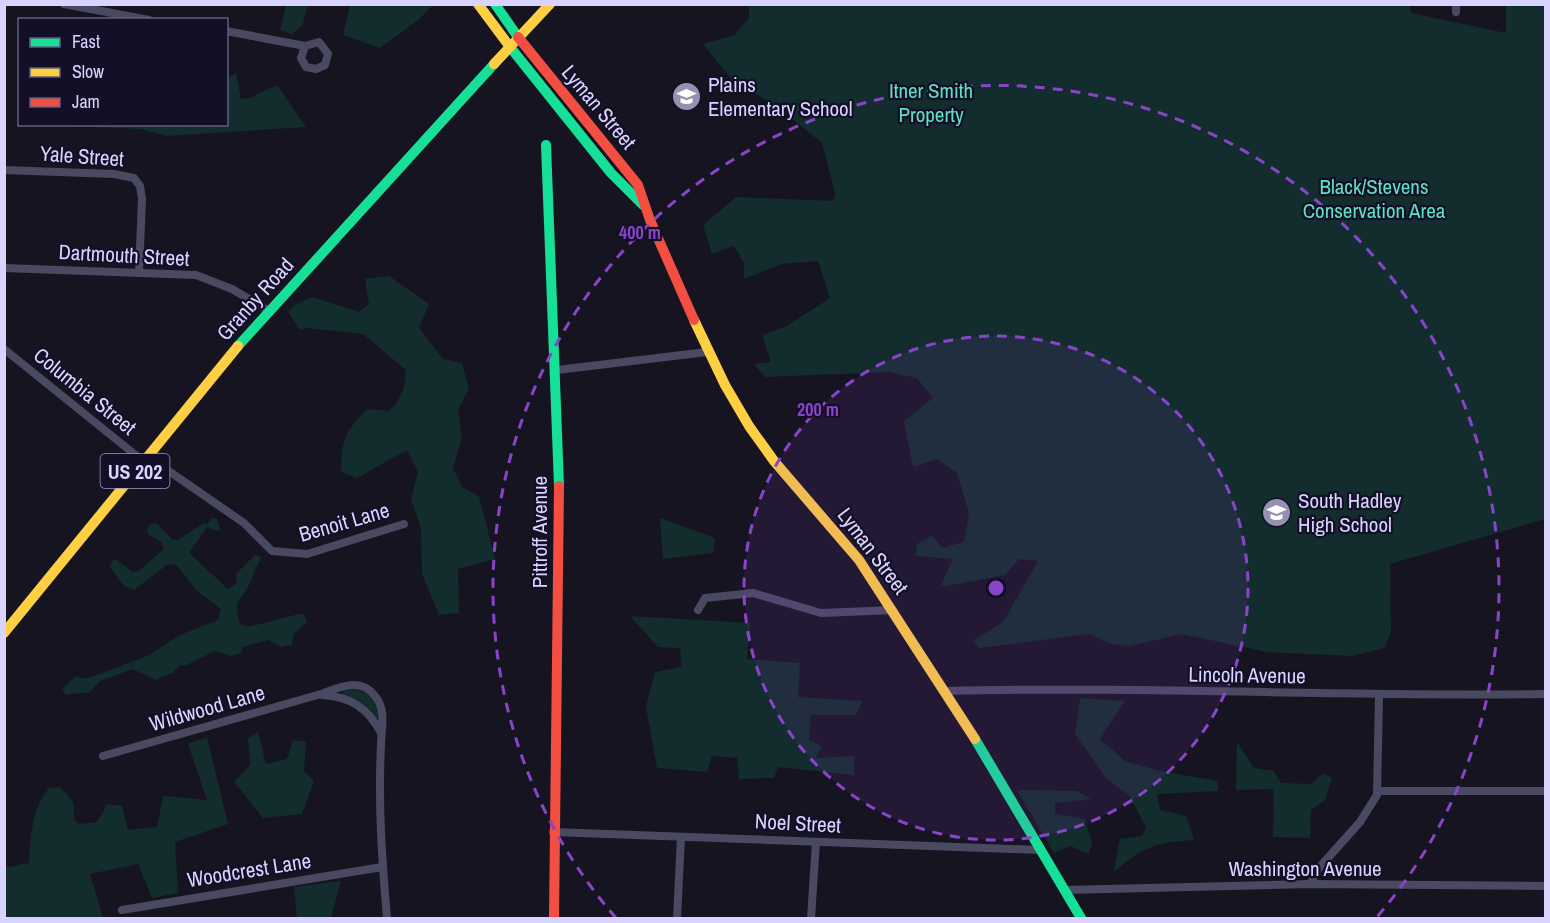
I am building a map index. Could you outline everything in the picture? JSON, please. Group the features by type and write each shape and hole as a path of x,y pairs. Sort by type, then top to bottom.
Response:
{"main road":[{"name":"Lyman Street","path":"478,4 611,173 643,205"},
{"name":"Lyman Street","path":"495,4 518,37 617,156 638,185 643,205 707,352 757,438 852,551 893,610 947,691 1081,918"},
{"name":"Granby Road","path":"4,633 211,376 550,4"},
{"name":"Pittroff Avenue","path":"546,145 557,370 560,538 553,832 554,918"}],"street":[{"path":"64,4 87,6 140,18"},
{"path":"228,32 304,46"},
{"name":"Yale Street","path":"4,170 114,174 134,178 140,186 142,199 139,272"},
{"name":"Dartmouth Street","path":"4,268 187,274 208,278 238,292 269,311"},
{"name":"Columbia Street","path":"4,349 145,459"},
{"path":"557,370 707,352"},
{"name":"Benoit Lane","path":"145,459 244,523 272,550 307,554 404,524"},
{"path":"698,610 705,598 753,593 821,613 893,610"},
{"name":"Wildwood Lane","path":"103,756 350,684 367,689 381,705 379,792 387,918"},
{"name":"Lincoln Avenue","path":"947,691 1181,691 1379,696 1545,694"},
{"name":"Wildwood Lane","path":"321,694 345,698 357,704 372,718 381,734"},
{"path":"1310,884 1319,868 1370,809 1378,791 1379,696"},
{"path":"1378,791 1545,791"},
{"name":"Noel Street","path":"553,832 1041,850"},
{"path":"677,918 681,837"},
{"path":"811,918 816,842"},
{"name":"Woodcrest Lane","path":"122,909 382,867"},
{"name":"Washington Avenue","path":"1064,890 1310,884 1545,886"}],"green space":[{"path":"350,4 433,5 418,20 380,48 343,35"},
{"path":"1409,4 1411,13 1506,33 1506,5 1545,5 1545,519 1390,564 1391,633 1384,648 1352,656 1267,652 1182,634 1129,646 1112,644 1089,634 979,648 974,640 1003,622 1038,561 1019,559 1005,575 940,587 953,559 915,556 917,544 932,536 942,548 964,542 969,513 957,473 937,459 913,467 904,421 933,398 917,378 889,372 765,377 754,364 771,362 762,335 787,326 830,298 818,261 781,264 744,279 744,263 734,246 712,254 703,225 736,197 833,201 835,193 822,143 775,105 732,80 703,44 734,35 749,18 749,5"},
{"path":"286,5 308,5 303,24 292,34 280,30"},
{"path":"236,73 241,99 250,98 277,85 306,127 167,136 141,129 68,126 228,126 228,78"},
{"path":"389,276 429,304 419,328 443,359 462,363 469,389 458,410 462,437 453,468 462,487 479,496 495,559 458,569 459,613 439,615 422,574 421,528 411,499 418,472 407,450 357,478 341,472 344,443 349,431 367,409 389,411 393,407 402,392 406,370 363,334 307,328 300,330 288,312 294,305 312,297 359,312 369,304 365,279"},
{"path":"212,518 217,519 220,529 217,531 207,527 189,553 228,589 236,584 237,573 255,555 260,556 261,559 237,606 240,624 248,627 303,613 307,622 294,634 292,645 281,647 268,640 243,647 241,653 231,656 215,651 187,665 180,665 173,673 155,680 133,669 100,681 90,692 66,695 62,689 76,676 85,679 149,655 180,635 218,620 221,609 196,590 177,565 168,564 134,590 124,586 109,566 113,560 117,560 133,572 139,571 164,549 161,542 148,534 147,529 151,523 157,524 173,540 178,540 204,523 206,525"},
{"path":"660,518 715,538 713,553 663,559"},
{"path":"630,616 750,623 747,659 800,663 798,697 862,701 856,715 811,715 809,740 822,746 816,758 854,756 854,775 778,767 774,778 739,779 737,758 712,756 707,772 657,768 646,707 655,672 682,667 680,648 658,647"},
{"path":"343,689 364,692 373,699 379,718 375,718 363,704 342,693"},
{"path":"1080,698 1125,701 1100,739 1125,761 1160,771 1218,781 1218,791 1157,794 1160,810 1186,816 1194,840 1151,847 1134,856 1114,872 1120,839 1142,836 1146,827 1129,795 1107,779 1075,734"},
{"path":"258,732 266,764 287,759 293,740 306,742 304,771 314,781 302,814 263,818 234,782 250,765 248,738"},
{"path":"207,737 228,824 175,842 178,893 152,898 138,864 90,874 103,918 5,918 5,865 9,867 29,863 35,814 49,788 60,787 73,802 75,821 80,824 97,822 107,804 122,806 128,830 157,827 163,796 207,800 188,744"},
{"path":"1237,742 1254,768 1274,771 1281,783 1311,784 1323,773 1332,778 1325,800 1311,810 1310,838 1273,837 1274,789 1236,790"},
{"path":"1017,790 1077,791 1091,799 1055,803 1055,814 1085,819 1092,842 1089,854 1070,846 1054,853"},
{"path":"341,881 331,918 297,918 294,887"}],"traffic: fast":[{"path":"495,4 518,37"},
{"path":"510,47 611,173 643,205"},
{"path":"238,346 494,64"},
{"path":"546,145 559,486"},
{"path":"975,739 1081,918"}],"traffic: slow":[{"path":"478,4 510,47"},
{"path":"494,64 550,4"},
{"path":"694,320 725,385 749,426 774,461 859,560 975,739"},
{"path":"4,633 238,346"}],"traffic: jam":[{"path":"518,37 638,185 650,220 694,320"},
{"path":"554,918 559,486"}],"place":[{"name":"Plains Elementary School","path":"687,96"},
{"name":"South Hadley High School","path":"1277,512"}],"park label":[{"name":"Itner Smith Property","path":"931,102"},
{"name":"Black/Stevens Conservation Area","path":"1374,198"}]}
